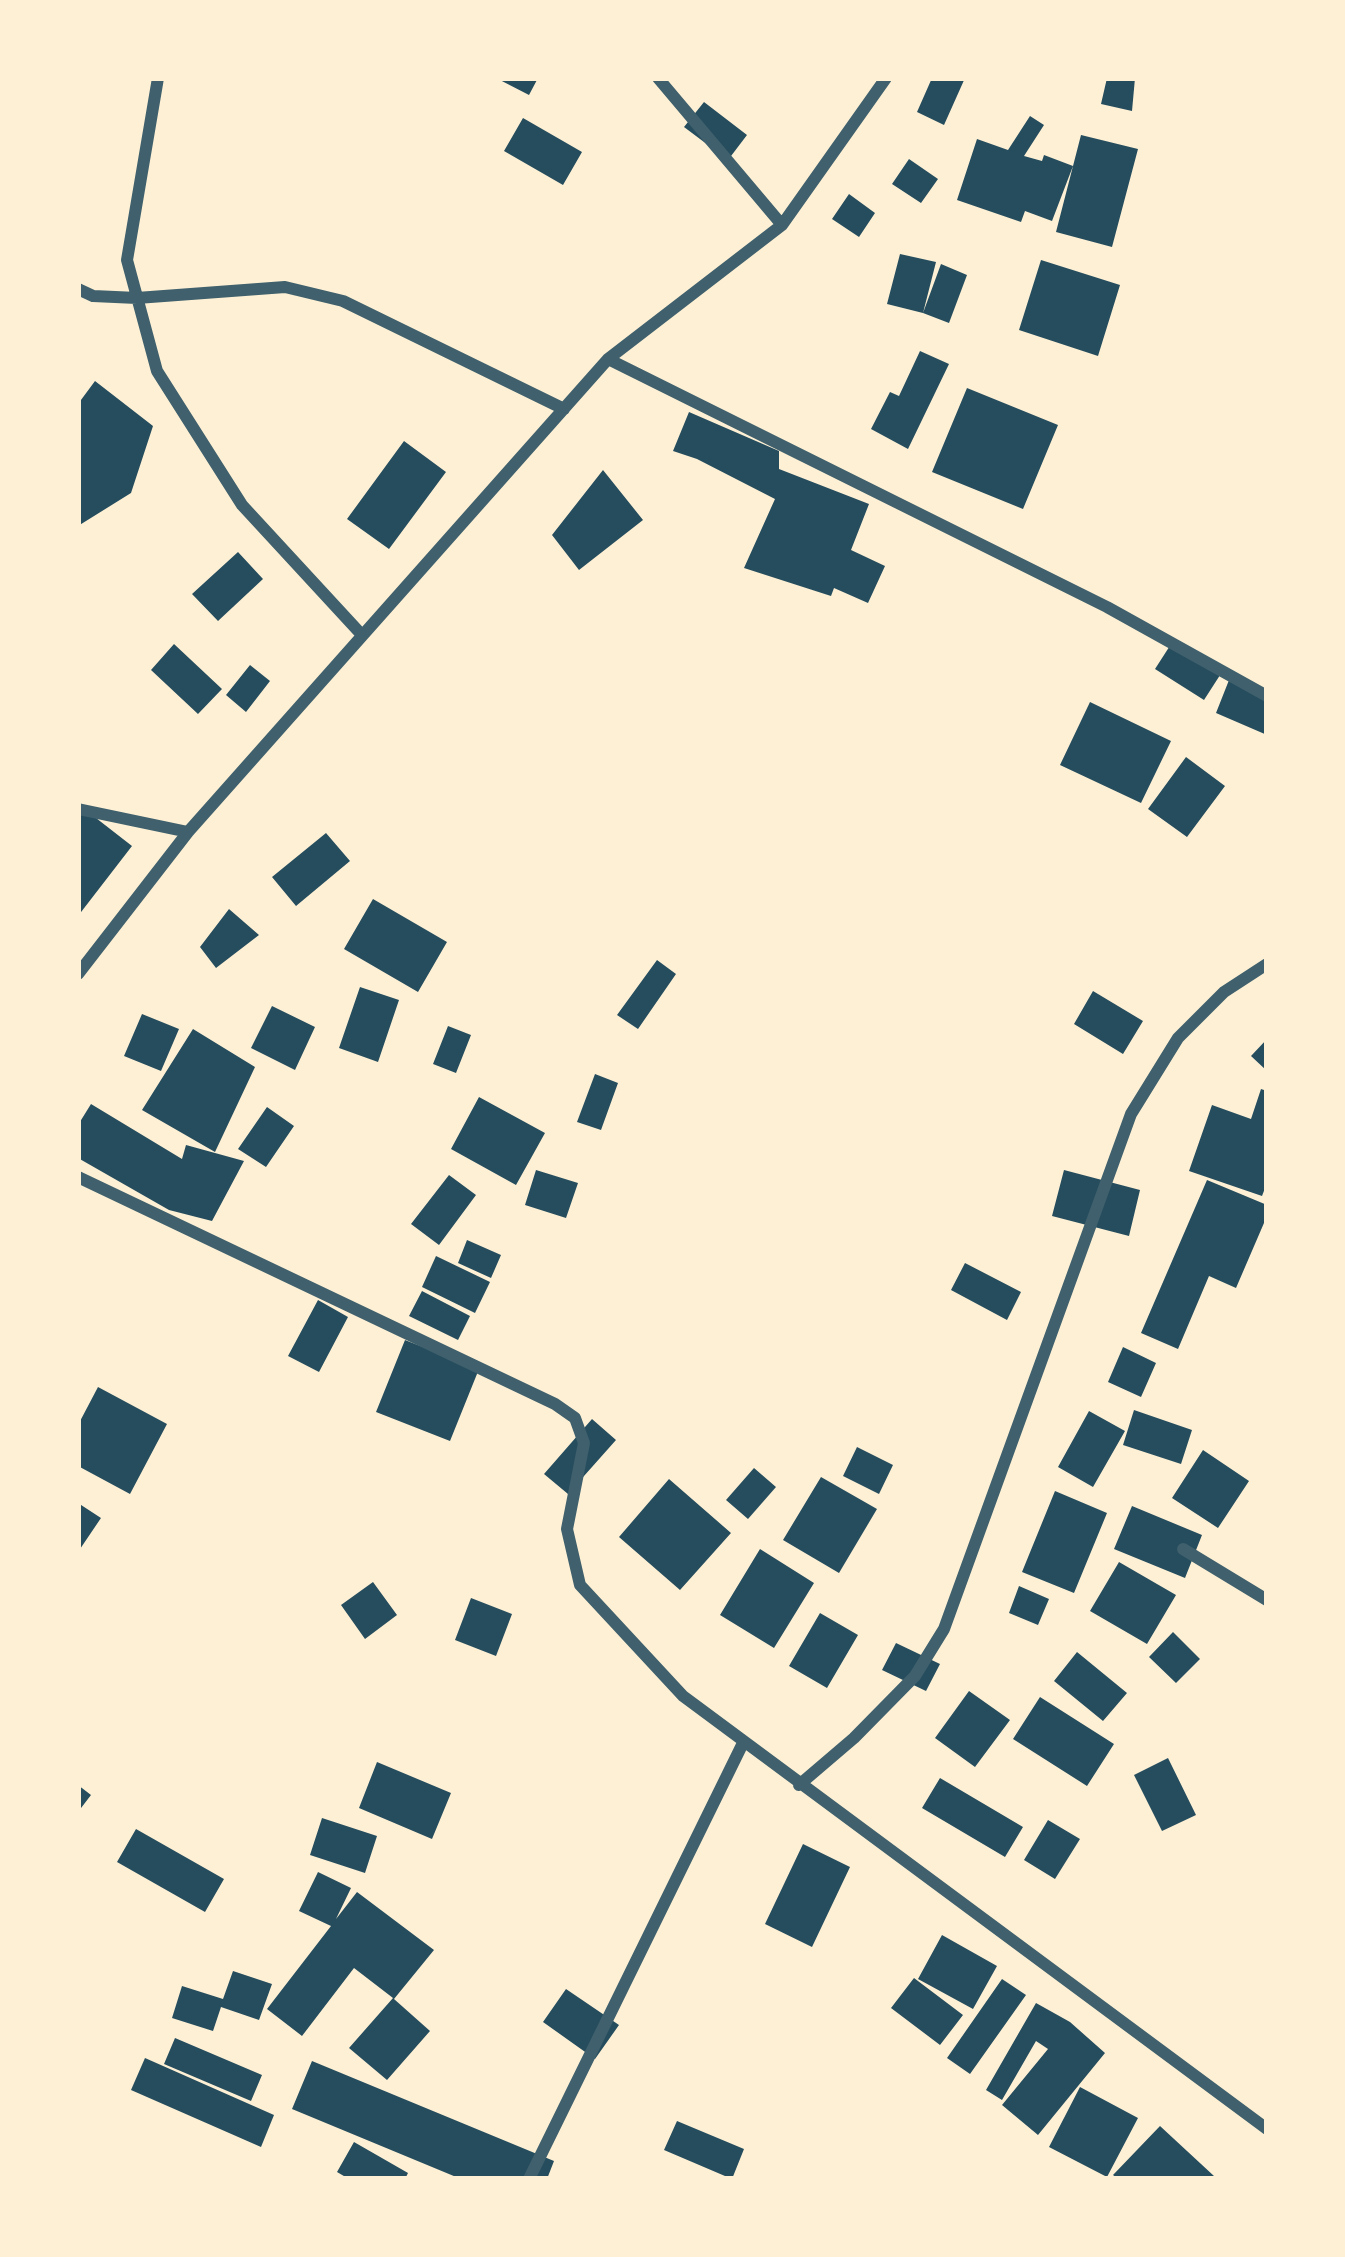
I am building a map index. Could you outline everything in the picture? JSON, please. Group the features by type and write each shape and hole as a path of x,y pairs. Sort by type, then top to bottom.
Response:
{"street":[{"path":"158,78 127,260 157,371 242,505 361,634"},
{"path":"658,78 782,225"},
{"path":"78,974 188,832 608,359 782,225 886,78"},
{"path":"78,289 93,296 137,298 285,287 343,301 564,409"},
{"path":"608,359 1107,607 1267,696"},
{"path":"78,809 188,832"},
{"path":"799,1785 915,1676 944,1629 1130,1114 1178,1038 1224,992 1267,964"},
{"path":"78,1177 555,1404 575,1418 584,1443 567,1529 580,1585 683,1696 1267,2129"},
{"path":"1183,1549 1267,1600"},
{"path":"529,2179 743,1743"}],"building":[{"path":"496,78 538,78 529,95"},
{"path":"932,78 965,78 944,125 917,112"},
{"path":"1107,78 1135,78 1132,111 1101,104"},
{"path":"704,102 747,135 728,160 684,127"},
{"path":"1030,116 1044,125 1024,156 1042,161 1044,155 1073,166 1052,221 1025,211 1021,222 957,200 977,139 1008,150"},
{"path":"523,118 582,152 563,185 504,151"},
{"path":"1081,135 1138,149 1112,247 1056,232"},
{"path":"909,159 938,179 921,203 892,184"},
{"path":"849,194 875,213 859,237 832,219"},
{"path":"900,254 936,262 923,313 887,304"},
{"path":"1041,260 1120,285 1098,356 1019,330"},
{"path":"941,264 967,275 949,323 923,313"},
{"path":"920,351 949,364 908,449 871,429 890,392 899,396"},
{"path":"95,381 153,426 131,493 78,526 78,404"},
{"path":"967,388 1058,425 1023,509 932,472"},
{"path":"689,412 779,451 779,469 869,504 851,550 885,566 868,603 834,588 831,596 744,568 775,499 673,451"},
{"path":"404,441 446,472 389,549 347,519"},
{"path":"603,470 643,520 579,570 552,535"},
{"path":"238,552 263,579 218,621 192,594"},
{"path":"1173,641 1222,672 1204,700 1155,669"},
{"path":"174,644 222,689 198,714 151,670"},
{"path":"250,665 270,681 246,712 226,695"},
{"path":"1231,675 1267,690 1267,735 1216,713"},
{"path":"1090,702 1171,741 1141,803 1060,765"},
{"path":"1186,757 1225,786 1187,837 1148,809"},
{"path":"78,804 132,846 78,916"},
{"path":"326,833 350,861 296,906 272,877"},
{"path":"373,899 447,942 418,992 344,949"},
{"path":"229,909 259,935 216,968 200,947"},
{"path":"657,960 676,974 638,1029 617,1015"},
{"path":"360,987 399,1000 378,1062 339,1048"},
{"path":"1093,991 1143,1021 1123,1054 1074,1024"},
{"path":"272,1006 315,1027 295,1070 251,1048"},
{"path":"142,1014 179,1029 161,1071 124,1056"},
{"path":"448,1026 471,1035 456,1073 433,1064"},
{"path":"193,1029 255,1067 215,1152 142,1110"},
{"path":"1267,1039 1267,1071 1251,1056"},
{"path":"595,1074 618,1083 601,1130 577,1122"},
{"path":"1261,1089 1267,1091 1267,1183 1262,1196 1189,1171 1212,1105 1251,1119"},
{"path":"479,1097 545,1133 516,1185 451,1149"},
{"path":"91,1104 182,1159 186,1145 244,1161 212,1221 169,1210 78,1158 78,1125"},
{"path":"267,1107 294,1126 266,1167 238,1149"},
{"path":"536,1170 578,1183 566,1218 525,1205"},
{"path":"1064,1170 1140,1190 1129,1236 1052,1216"},
{"path":"449,1175 476,1195 439,1245 411,1224"},
{"path":"1207,1180 1267,1205 1267,1216 1236,1288 1209,1276 1178,1349 1141,1333"},
{"path":"467,1240 501,1255 491,1278 458,1263"},
{"path":"436,1256 490,1282 475,1313 422,1287"},
{"path":"965,1263 1021,1292 1007,1320 951,1290"},
{"path":"422,1291 470,1316 458,1340 409,1316"},
{"path":"318,1300 348,1317 319,1372 288,1356"},
{"path":"405,1340 479,1369 450,1441 376,1412"},
{"path":"1123,1347 1156,1363 1141,1397 1108,1382"},
{"path":"98,1387 167,1424 130,1494 78,1466 78,1425"},
{"path":"1134,1410 1192,1430 1181,1464 1123,1445"},
{"path":"1089,1411 1125,1431 1093,1487 1058,1467"},
{"path":"592,1419 616,1440 568,1494 544,1474"},
{"path":"857,1447 893,1465 879,1494 843,1476"},
{"path":"1203,1450 1249,1481 1218,1528 1172,1498"},
{"path":"754,1468 776,1487 748,1519 726,1500"},
{"path":"821,1477 877,1509 839,1573 783,1540"},
{"path":"669,1479 731,1533 680,1590 619,1537"},
{"path":"1055,1491 1107,1513 1074,1593 1022,1572"},
{"path":"78,1503 101,1518 78,1552"},
{"path":"1132,1506 1202,1535 1185,1578 1114,1549"},
{"path":"760,1549 814,1583 774,1648 720,1615"},
{"path":"1119,1562 1176,1595 1147,1644 1090,1611"},
{"path":"373,1582 397,1615 365,1639 341,1605"},
{"path":"1019,1586 1049,1599 1038,1625 1009,1613"},
{"path":"471,1598 512,1614 496,1656 455,1640"},
{"path":"820,1613 858,1635 827,1688 789,1666"},
{"path":"1173,1632 1200,1659 1176,1683 1149,1657"},
{"path":"896,1643 940,1664 926,1691 882,1670"},
{"path":"1077,1652 1127,1693 1103,1721 1054,1681"},
{"path":"969,1691 1010,1720 975,1767 935,1738"},
{"path":"1040,1697 1114,1744 1087,1786 1013,1739"},
{"path":"1168,1758 1196,1815 1162,1831 1134,1775"},
{"path":"377,1762 451,1793 432,1839 359,1808"},
{"path":"940,1778 1023,1827 1005,1857 922,1808"},
{"path":"78,1785 91,1795 78,1812"},
{"path":"322,1818 377,1836 365,1873 310,1855"},
{"path":"1048,1820 1080,1839 1055,1879 1024,1860"},
{"path":"136,1829 224,1879 205,1912 117,1862"},
{"path":"803,1844 850,1867 812,1947 765,1924"},
{"path":"318,1872 351,1888 336,1919 357,1892 434,1950 394,1999 430,2031 387,2080 349,2048 393,1998 354,1968 302,2036 267,2009 331,1926 299,1911"},
{"path":"942,1935 997,1966 973,2009 918,1979"},
{"path":"233,1971 272,1984 259,2020 221,2007 213,2031 172,2018 182,1986 223,1999"},
{"path":"914,1978 963,2015 940,2045 891,2008"},
{"path":"1002,1979 1026,1995 970,2074 947,2058"},
{"path":"566,1989 619,2025 595,2059 543,2022"},
{"path":"1036,2003 1070,2022 1105,2053 1038,2135 1002,2105 1048,2049 1036,2041 1002,2100 986,2090"},
{"path":"175,2038 262,2075 251,2101 164,2064"},
{"path":"145,2058 274,2115 261,2147 131,2090"},
{"path":"312,2061 554,2161 547,2179 461,2179 292,2109"},
{"path":"1080,2087 1138,2118 1107,2177 1049,2147"},
{"path":"677,2121 744,2149 732,2179 664,2150"},
{"path":"1160,2126 1214,2176 1118,2179 1113,2175"},
{"path":"354,2142 408,2173 405,2179 349,2179 337,2172"}]}
